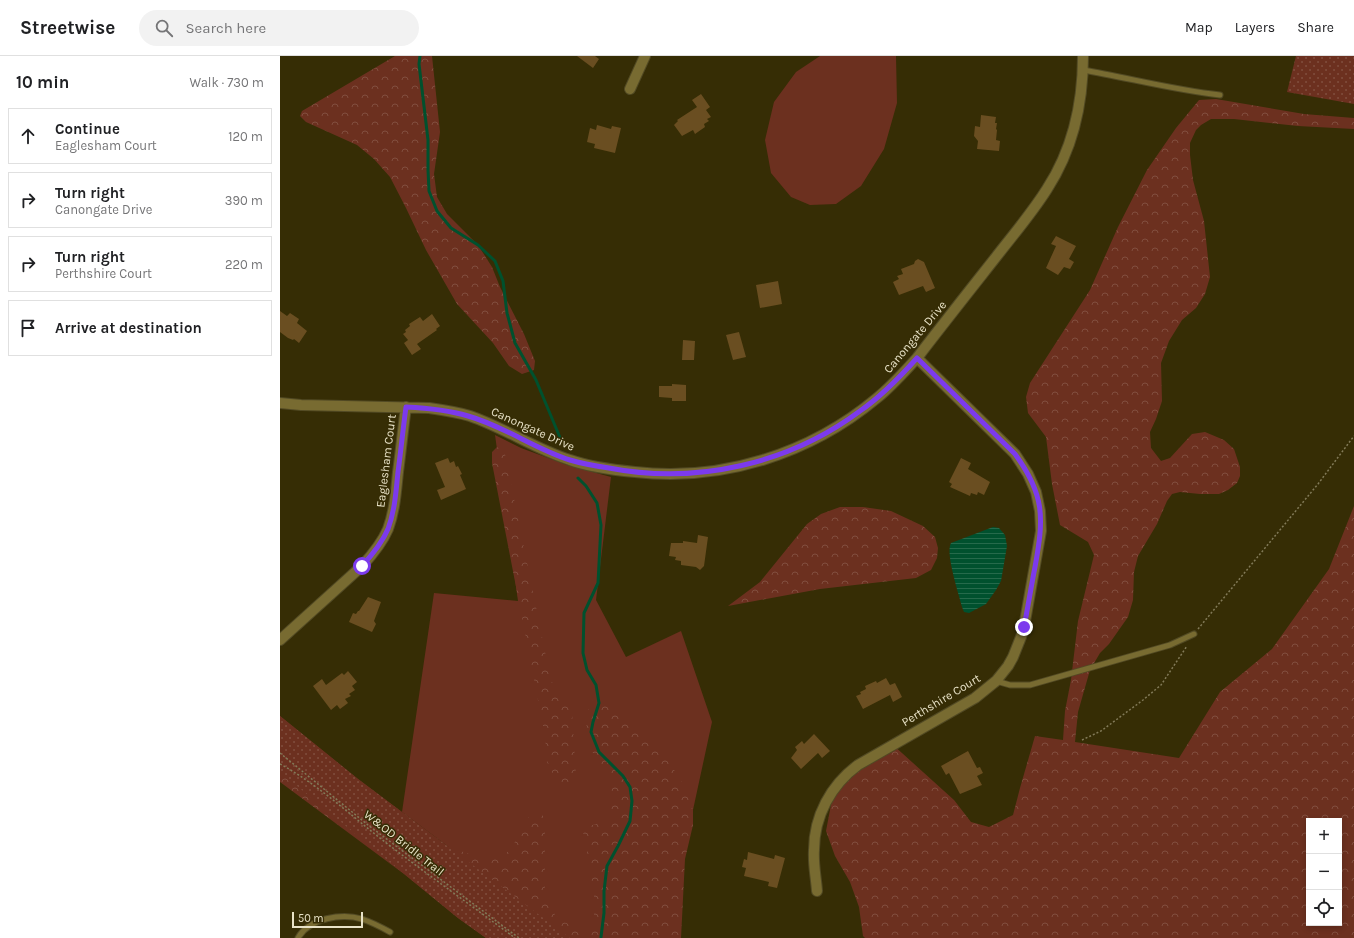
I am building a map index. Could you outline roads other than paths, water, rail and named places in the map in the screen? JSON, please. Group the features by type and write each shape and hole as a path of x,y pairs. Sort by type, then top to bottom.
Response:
{"street":[{"path":"630,89 645,56"},
{"name":"Canongate Drive","path":"280,403 301,405 429,408 450,411 487,423 545,451 571,461 621,471 648,474 704,472 732,468 760,461 812,441 860,412 898,379 917,358 1029,215 1059,168 1069,145 1081,97 1083,56"},
{"name":"Perthshire Court","path":"817,891 814,850 815,834 825,803 845,776 869,757 975,698 996,681 1008,666 1022,636 1040,540 1041,521 1039,501 1028,474 1015,454 917,358"},
{"name":"Eaglesham Court","path":"280,640 362,566 371,557 380,544 390,522 395,499 406,407"}],"lane":[{"path":"1083,70 1193,92 1220,95"},
{"path":"996,681 1015,685 1030,685 1170,644 1194,634"},
{"path":"298,938 301,933 317,921 341,917 362,919 390,932"}],"waterway":[{"path":"420,56 419,64 428,140 429,191 437,211 451,228 478,245 495,261 503,281 507,313 515,343 536,380 561,440"},
{"path":"578,478 586,486 597,503 601,525 598,583 584,613 583,653 587,670 596,685 599,703 591,732 599,752 623,776 630,787 632,801 630,821 607,866 601,937"}]}
